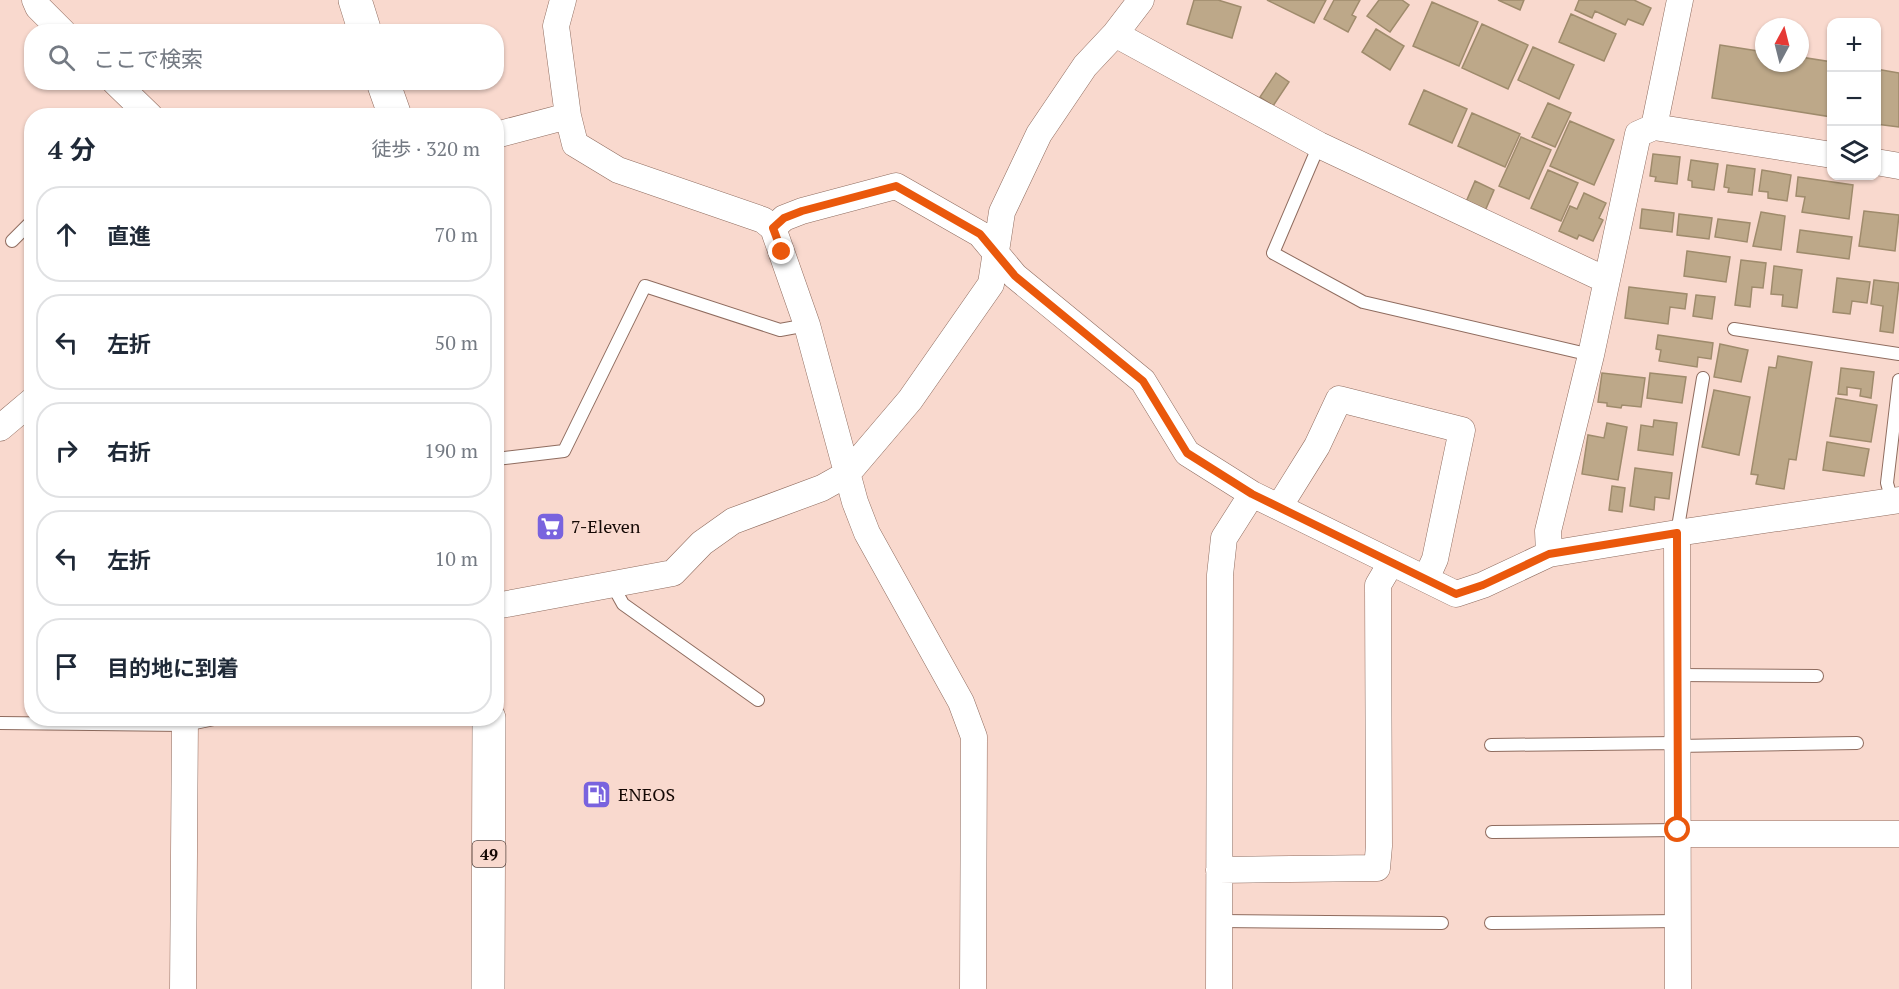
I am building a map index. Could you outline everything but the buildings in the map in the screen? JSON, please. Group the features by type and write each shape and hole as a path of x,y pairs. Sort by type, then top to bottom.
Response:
{"main road":[{"path":"355,0 362,24"},
{"path":"386,90 392,108"},
{"name":"49","path":"488,989 489,726"}],"street":[{"path":"35,0 38,7 55,24"},
{"path":"563,0 556,26 568,116 575,144 618,170 763,220 773,228 807,325 855,502 867,533 961,702 974,737 973,989"},
{"path":"504,605 673,573 702,543 733,521 822,488 847,474 910,400 991,284 1002,212 1039,134 1085,66 1115,34 1141,0"},
{"path":"1654,127 1680,0"},
{"path":"1115,34 1319,145 1606,279"},
{"path":"122,90 137,108"},
{"path":"504,133 568,116"},
{"path":"1549,554 1548,531 1591,355 1638,134 1654,127 1827,154"},
{"path":"1881,163 1899,166"},
{"path":"773,228 784,218 802,211 896,186 980,234 1015,276 1143,381 1187,453 1252,494 1456,594 1483,585 1549,554 1896,500"},
{"path":"1279,507 1317,446 1339,399 1462,430 1435,559 1426,579"},
{"path":"0,428 24,408"},
{"path":"1219,989 1220,576 1224,538 1252,494"},
{"path":"1677,533 1678,989"},
{"path":"1219,870 1377,868 1379,846 1378,585 1391,562"},
{"path":"183,989 185,726"},
{"path":"1678,832 1899,834"}],"lane":[{"path":"1319,145 1273,253 1363,302 1591,355"},
{"path":"12,241 24,229"},
{"path":"504,458 564,451 645,286 780,330 807,325"},
{"path":"1734,329 1899,354"},
{"path":"1677,533 1703,378"},
{"path":"1896,500 1887,483 1899,380"},
{"path":"613,586 623,604 758,700"},
{"path":"1678,675 1817,676"},
{"path":"0,723 24,723"},
{"path":"1491,745 1857,743"},
{"path":"1492,832 1678,832"},
{"path":"1220,921 1442,923"},
{"path":"1491,923 1678,921"}],"place":[{"name":"7-Eleven","path":"550,527"},
{"name":"ENEOS","path":"597,795"}],"route":[{"path":"782,252 773,228 784,218 896,186 980,234 1015,276 1143,381 1187,453 1252,494 1456,594 1483,585 1549,554 1677,533 1678,830"}]}
